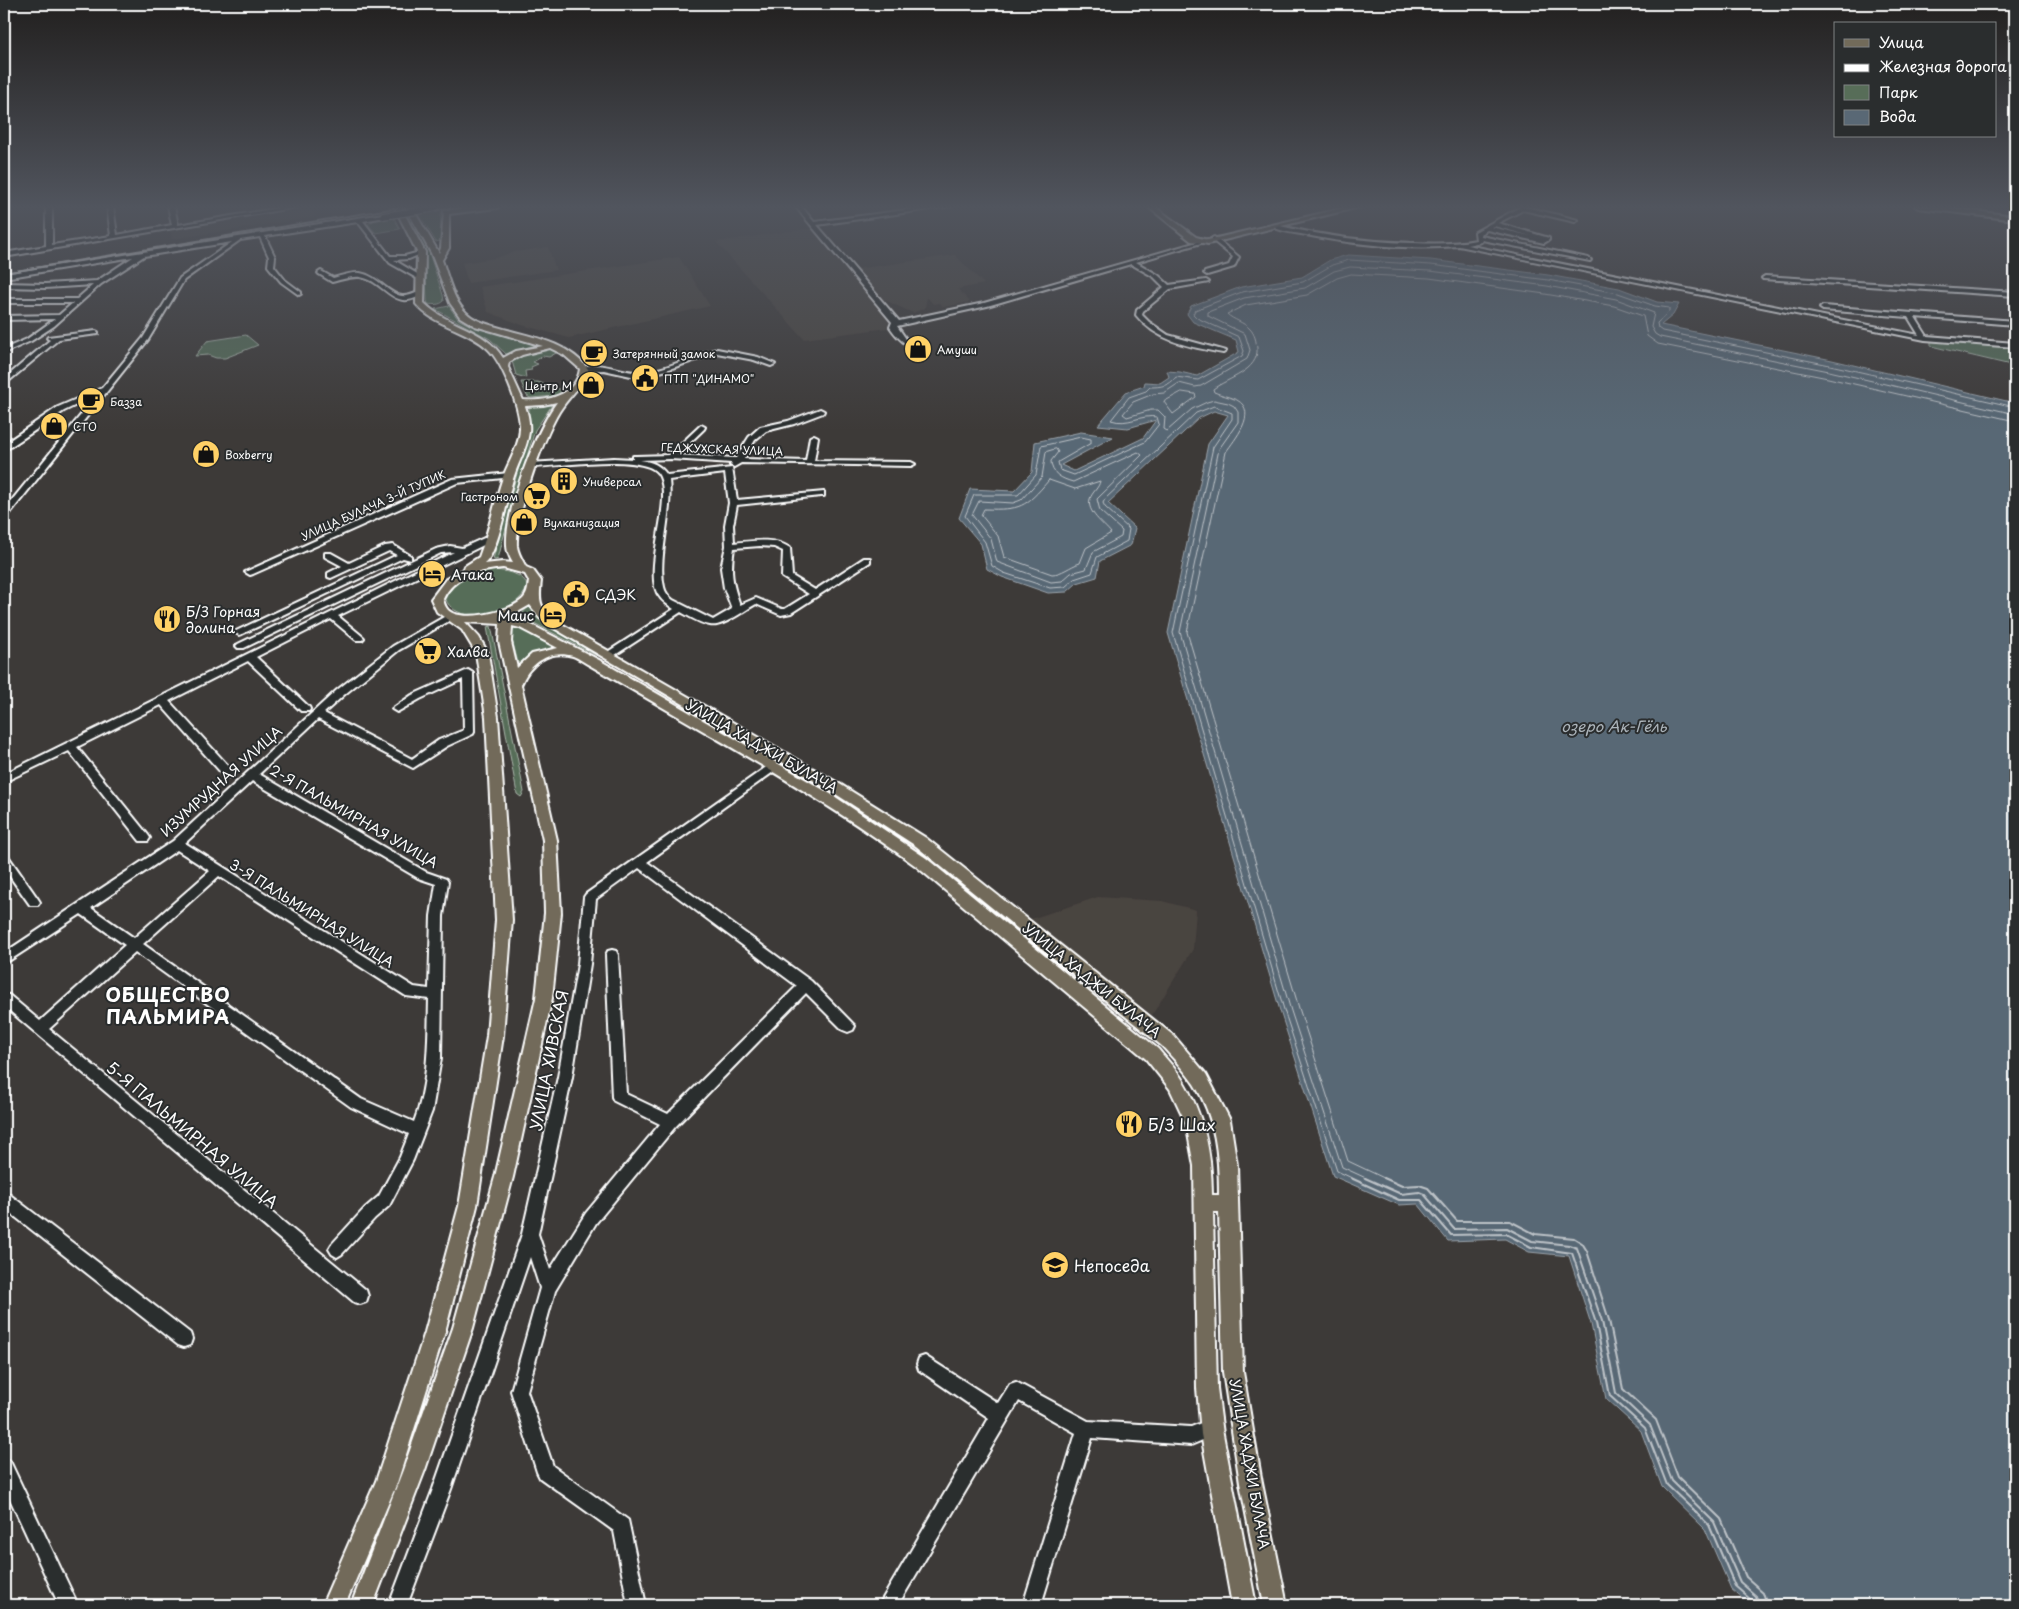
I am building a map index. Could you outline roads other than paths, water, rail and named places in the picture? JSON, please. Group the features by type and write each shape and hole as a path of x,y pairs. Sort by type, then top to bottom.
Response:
{"main road":[{"path":"420,304 422,281"},
{"path":"445,281 452,300 463,316 479,325 554,347 570,354 579,361 584,369 583,374 549,422 532,465 512,533 512,546 521,568"},
{"path":"444,305 452,300"},
{"path":"420,304 435,307"},
{"path":"333,1605 386,1483 435,1332 468,1206 495,1036 504,920 492,717 482,653 476,640 466,628 439,607 437,599 444,587 484,558 492,537 509,475 516,462 525,425 519,402 505,365 492,348 478,338 431,314 420,304"},
{"path":"505,365 508,358 517,354 534,349 554,347"},
{"path":"519,402 534,404 549,402 569,395"},
{"path":"451,616 471,620 508,616 525,603 536,587 532,574 521,568 506,565 490,566 456,577"},
{"name":"УЛИЦА ХАДЖИ БУЛАЧА","path":"532,595 535,607 548,620 609,655 778,762 921,862 1152,1054 1176,1084 1195,1123 1203,1166 1204,1356 1211,1428 1244,1605"},
{"path":"362,1605 414,1470 462,1328 506,1168 544,998 553,913 550,840 505,642 508,616"},
{"name":"УЛИЦА ХАДЖИ БУЛАЧА","path":"508,616 778,762 921,842 1168,1041 1200,1079 1221,1120 1228,1165 1234,1372 1251,1483 1276,1605"},
{"path":"515,684 520,669 532,660 547,654 574,652"},
{"path":"596,664 609,655"},
{"path":"1203,1204 1228,1203"}],"street":[{"path":"4,351 29,340 62,317 102,281"},
{"path":"4,515 104,388 146,339 181,281"},
{"path":"283,281 298,293"},
{"path":"373,281 386,291 401,298 421,293"},
{"path":"861,281 894,320 895,324 893,327 904,340 918,346"},
{"path":"895,324 985,304 1068,281"},
{"path":"1162,281 1168,287"},
{"path":"1639,281 1925,338 2015,345"},
{"path":"1813,281 2015,294"},
{"path":"1206,282 1168,287 1140,310 1139,315 1149,326 1178,341 1223,351"},
{"path":"4,285 45,286 99,283"},
{"path":"4,301 80,301"},
{"path":"1822,308 2015,323"},
{"path":"1910,315 1925,338"},
{"path":"4,318 62,317"},
{"path":"29,340 96,333"},
{"path":"4,383 57,337"},
{"path":"584,369 604,368 631,374 648,374 717,351 756,358 771,364"},
{"path":"4,447 61,409 104,388"},
{"path":"665,478 729,470 739,462 749,443 763,429 790,424 820,411"},
{"path":"671,457 701,427"},
{"path":"810,463 814,437"},
{"name":"ГЕДЖУХСКАЯ УЛИЦА","path":"532,465 671,457 739,462 911,464"},
{"path":"614,460 651,466 661,470 665,478 664,525 657,576 659,589 664,598 712,623 719,622 737,610 756,601 785,612 867,560"},
{"path":"729,470 733,503 729,525 730,546 726,568 729,588 737,610"},
{"name":"УЛИЦА БУЛАЧА 3-Й ТУПИК","path":"250,572 455,481 509,475"},
{"path":"733,503 821,494"},
{"path":"4,778 492,537"},
{"path":"730,546 773,543 782,545 787,550 786,577 814,593"},
{"path":"331,575 388,548 394,548 416,563"},
{"path":"241,646 444,550 463,551"},
{"path":"328,555 348,566"},
{"path":"239,632 404,555"},
{"path":"609,655 682,608"},
{"path":"318,609 359,638"},
{"name":"ИЗУМРУДНАЯ УЛИЦА","path":"4,959 177,844 253,776 341,692 396,648 451,616"},
{"path":"249,656 305,709"},
{"path":"317,714 413,764 443,743 469,732 468,673 416,698 398,709"},
{"path":"162,700 229,774"},
{"path":"71,746 144,838"},
{"name":"УЛИЦА ХИВСКАЯ","path":"398,1605 442,1489 530,1234 565,1077 584,964 590,896 642,863 778,762"},
{"name":"2-Я ПАЛЬМИРНАЯ УЛИЦА","path":"253,776 422,874 442,882 437,916 436,995"},
{"name":"3-Я ПАЛЬМИРНАЯ УЛИЦА","path":"177,844 411,992 436,995"},
{"path":"4,859 34,902"},
{"path":"642,863 806,985 848,1026"},
{"path":"40,1029 217,871"},
{"path":"80,907 356,1103 418,1131"},
{"path":"612,955 619,1097 670,1122"},
{"path":"637,1605 622,1526 546,1472 519,1392 548,1288 592,1218 670,1122 806,985"},
{"path":"337,1249 384,1200 406,1160 418,1131 425,1111 434,1058 436,995"},
{"name":"5-Я ПАЛЬМИРНАЯ УЛИЦА","path":"4,999 360,1296"},
{"path":"4,1200 184,1339"},
{"path":"530,1234 548,1288"},
{"path":"926,1364 1000,1415"},
{"path":"888,1605 1016,1390 1086,1430 1191,1436 1211,1428"},
{"path":"1032,1605 1086,1430"},
{"path":"4,1467 69,1605"}],"water":[{"name":"озеро Ак-Гёль","path":"1277,281 1581,281 1619,288 1657,302 1679,304 1673,315 1661,325 1832,360 2015,403 2015,1605 1750,1605 1731,1589 1705,1529 1662,1487 1641,1431 1606,1399 1591,1324 1569,1256 1529,1252 1505,1239 1448,1241 1418,1204 1399,1205 1333,1176 1281,1014 1168,633 1208,444 1228,415 1214,411 1199,418 1108,503 1135,528 1131,545 1100,561 1097,577 1077,583 1067,592 1048,593 1002,577 987,569 981,544 959,518 970,489 1014,491 1032,472 1035,442 1081,432 1113,437 1061,465 1074,471 1143,438 1156,420 1128,428 1098,425 1126,392 1144,386 1145,382 1160,383 1169,377 1167,371 1197,376 1239,352 1236,340 1193,322 1187,314 1191,306 1241,287"}],"place":[{"name":"Амуши","path":"918,349"},
{"name":"Затерянный замок","path":"594,353"},
{"name":"ПТП \"ДИНАМО\"","path":"645,378"},
{"name":"Центр М","path":"591,385"},
{"name":"Базза","path":"91,401"},
{"name":"СТО","path":"54,426"},
{"name":"Boxberry","path":"206,454"},
{"name":"Универсал","path":"564,481"},
{"name":"Гастроном","path":"537,496"},
{"name":"Вулканизация","path":"524,522"},
{"name":"Атака","path":"432,574"},
{"name":"СДЭК","path":"576,594"},
{"name":"Маис","path":"553,615"},
{"name":"Б/З Горная долина","path":"167,619"},
{"name":"Халва","path":"428,651"},
{"name":"Б/З Шах","path":"1129,1124"},
{"name":"Непоседа","path":"1055,1265"}],"district":[{"name":"ОБЩЕСТВО ПАЛЬМИРА","path":"168,1005"}]}
